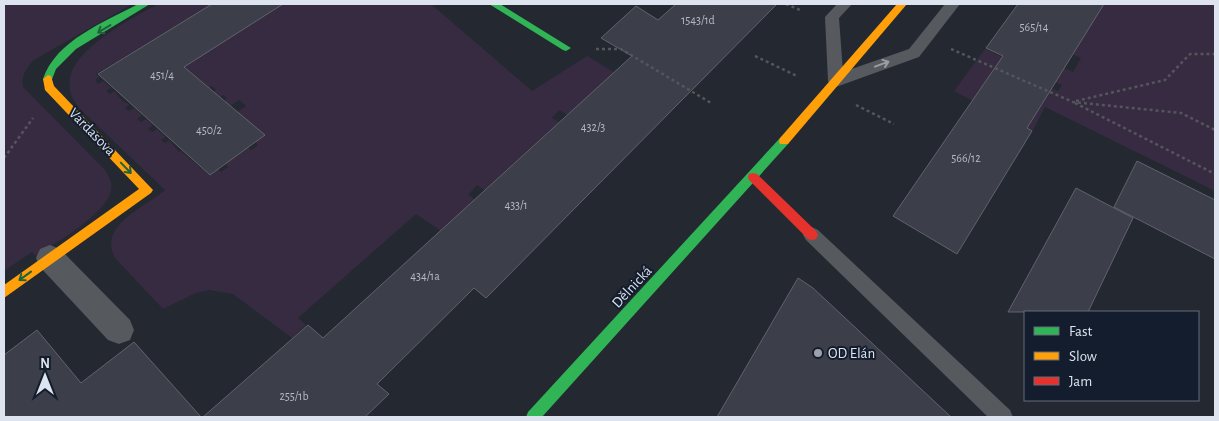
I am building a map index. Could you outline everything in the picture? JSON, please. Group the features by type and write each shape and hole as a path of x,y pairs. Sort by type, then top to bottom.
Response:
{"street":[{"path":"53,91 49,87 48,77 50,69 59,58 70,49 145,4"},
{"path":"494,4 566,48"},
{"name":"Dělnická","path":"533,417 753,177 902,4"},
{"name":"Vardasova","path":"4,292 147,190 53,91"},
{"path":"753,177 812,235"},
{"path":"50,258 119,330"}],"lane":[{"path":"844,4 832,17 836,81 914,53 954,4"},
{"path":"812,235 1003,417"}],"path":[{"path":"786,4 800,10"},
{"path":"566,48 621,49 711,103"},
{"path":"950,48 1073,102 1215,174"},
{"path":"1073,102 1165,80 1190,54 1215,54"},
{"path":"756,56 804,80"},
{"path":"4,158 53,91"},
{"path":"1073,102 1181,113 1215,130"},
{"path":"855,105 894,124"}],"shaded area":[{"path":"4,4 132,4 34,60 25,72 23,87 105,170 110,180 111,191 107,200 99,209 78,228 36,256 32,252 4,271"},
{"path":"158,4 212,4 96,74 99,77 95,80 98,84 103,81 111,88 106,91 110,94 114,91 124,102 130,104 125,108 129,111 134,108 142,115 137,119 141,122 146,119 153,125 148,129 152,132 157,129 166,137 161,140 165,143 169,140 179,152 181,151 209,175 218,169 221,172 228,167 225,163 248,147 251,150 258,145 236,113 246,106 239,100 229,107 223,102 227,98 223,95 219,98 212,93 216,90 212,86 208,89 182,68 283,4 431,4 532,91 587,56 674,108 668,115 656,108 568,115 559,110 551,117 559,122 485,191 477,185 468,194 475,200 441,231 416,214 298,318 306,325 292,338 233,294 209,290 196,293 163,309 115,258 111,246 118,226 136,210 165,190 79,108 70,91 71,75 79,60 93,46 127,21"},
{"path":"1104,4 1215,4 1215,191 1045,107 1032,132 954,91 985,49 1020,65 1016,71 1058,91 1062,85 1055,82 1064,68 1073,72 1081,58 1072,54"}],"building":[{"path":"212,4 283,4 184,67 265,135 210,175 98,74"},
{"path":"676,4 777,4 486,298 474,288 377,384 389,394 365,417 203,417 308,325 323,338 632,56 601,38 636,6 658,20"},
{"path":"1018,4 1104,4 1027,128 1032,131 957,254 893,216 1003,56 986,48"},
{"path":"1137,161 1215,200 1215,259 1114,207"},
{"path":"1076,188 1133,218 1088,311 1008,312"},
{"name":"OD Elán","path":"798,278 813,288 951,417 717,417"},
{"path":"37,330 81,383 134,342 201,417 4,417 4,355"}],"traffic: fast":[{"path":"48,79 51,68 73,46 104,26 145,4"},
{"path":"494,4 566,48"},
{"path":"533,417 784,141"}],"traffic: slow":[{"path":"784,141 902,4"},
{"path":"4,292 147,190 49,87 48,79"}],"traffic: jam":[{"path":"753,177 812,235"}],"place":[{"name":"OD Elán","path":"818,353"}]}
